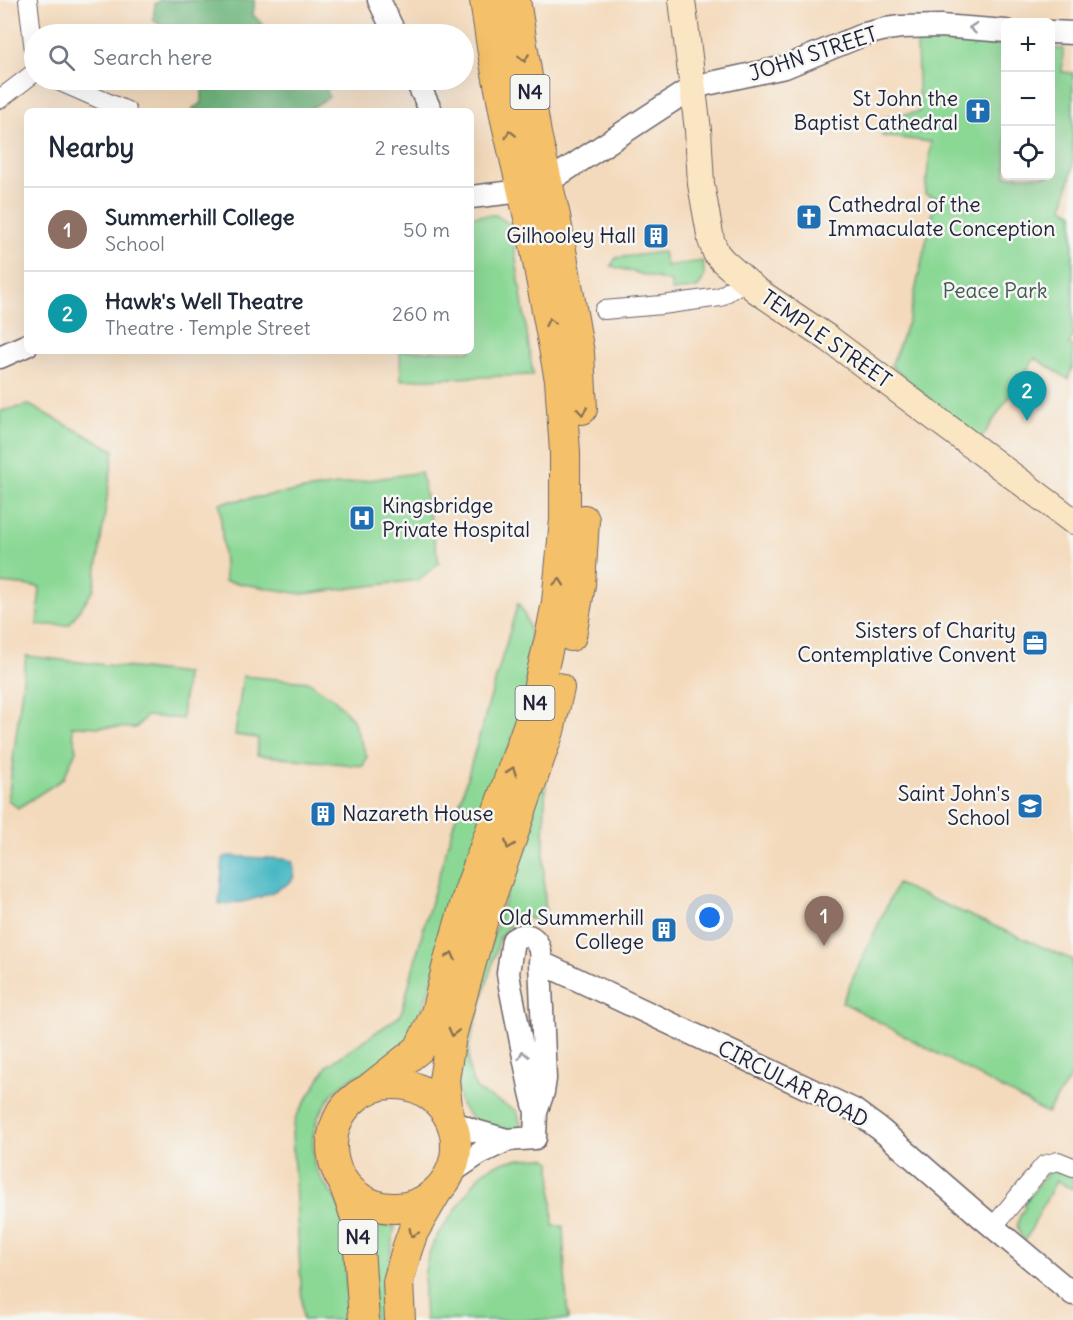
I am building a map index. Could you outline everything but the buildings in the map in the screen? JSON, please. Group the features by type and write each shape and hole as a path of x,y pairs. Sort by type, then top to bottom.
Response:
{"highway":[{"name":"N4","path":"400,1320 398,1282 406,1249 412,1232 444,1181 455,1157 455,1138 449,1118 444,1080 451,1036 482,922 549,731 580,585 584,523 584,434 579,353 555,216 535,187 506,120 485,0"},
{"name":"N4","path":"364,1320 357,1220 343,1181 334,1164 331,1146 334,1128 342,1111 354,1098 419,1049 436,1013 469,892 532,715 555,611 565,520 565,453 560,380 549,317 535,187 537,134 515,0"},
{"path":"370,1088 396,1084 422,1090 436,1101 449,1118"},
{"name":"N4","path":"343,1181 355,1194 371,1203 389,1208 407,1206 424,1200 444,1181"}],"main road":[{"name":"TEMPLE STREET","path":"682,0 702,184 711,240 716,253 756,290 828,338 1072,519"}],"street":[{"path":"28,0 31,24"},
{"path":"379,0 390,24"},
{"name":"JOHN STREET","path":"693,87 785,67 865,34 886,29 941,26 1001,31"},
{"path":"1055,32 1073,33"},
{"path":"0,99 24,81"},
{"path":"474,197 535,187 693,87"},
{"path":"79,90 120,108"},
{"path":"421,90 430,108"},
{"path":"604,310 720,297 746,280"},
{"path":"0,357 24,346"},
{"path":"449,1118 472,1130 507,1140 535,1138 536,1112 508,973 513,940 525,935 534,939 541,950 545,1079 536,1112"},
{"name":"CIRCULAR ROAD","path":"540,962 854,1110 1073,1294"},
{"path":"444,1181 480,1153 507,1140"},
{"path":"993,1227 1044,1165 1058,1161 1073,1167"}],"green space":[{"path":"160,0 255,0 253,15 262,24 160,24 153,20 155,4"},
{"name":"Peace Park","path":"917,42 1001,45 1001,180 1055,180 1055,48 1063,49 1062,72 1073,73 1073,165 1063,207 1073,213 1073,336 1069,344 1073,346 1073,365 1068,379 1035,358 979,442 891,366 909,319 936,197 925,194 931,142 882,136 882,118 919,112"},
{"path":"202,90 327,90 329,97 311,108 193,108 202,103"},
{"path":"496,215 511,225 533,375 401,380 400,354 474,354 474,216"},
{"path":"663,252 666,266 703,261 704,272 700,285 697,288 672,291 671,282 611,266 616,258"},
{"path":"29,405 114,450 94,589 69,625 37,625 40,587 0,583 0,411"},
{"path":"421,472 439,563 418,580 302,594 225,581 220,503"},
{"path":"518,603 529,628 534,673 414,1035 375,1068 350,1079 332,1094 318,1117 313,1136 314,1165 337,1201 343,1216 349,1320 303,1320 292,1133 296,1117 327,1066 401,1015 426,919"},
{"path":"26,656 186,674 182,719 146,716 136,728 72,726 76,751 63,779 18,808 8,800"},
{"path":"243,676 309,682 334,699 352,718 367,757 363,766 257,755 258,738 235,735"},
{"path":"546,766 544,866 547,926 532,919 521,919 511,925 500,937 469,1046 470,1073 476,1088 517,1111 522,1128 496,1128 479,1122 461,1104 456,1056"},
{"path":"897,884 1073,960 1073,1074 1047,1113 842,1002"},
{"path":"545,1158 551,1162 553,1226 563,1226 568,1320 425,1320 424,1285 429,1253 440,1231 477,1179 487,1169 501,1163"},
{"path":"1054,1170 1073,1176 1073,1189 1056,1181 1025,1241 1018,1229 1020,1217 1025,1208 1024,1204 1048,1172"},
{"path":"370,1222 381,1226 395,1226 390,1258 389,1320 374,1320"}],"water":[{"path":"228,856 292,861 293,878 273,892 243,902 219,904 223,858"}],"place":[{"name":"St John the Baptist Cathedral","path":"978,111"},
{"name":"Cathedral of the Immaculate Conception","path":"809,217"},
{"name":"Gilhooley Hall","path":"656,236"},
{"name":"Hawk's Well Theatre","path":"1027,421"},
{"name":"Kingsbridge Private Hospital","path":"362,518"},
{"name":"Sisters of Charity Contemplative Convent","path":"1035,643"},
{"name":"Saint John's School","path":"1030,806"},
{"name":"Nazareth House","path":"323,814"},
{"name":"Old Summerhill College","path":"664,930"},
{"name":"Summerhill College","path":"824,946"}]}
